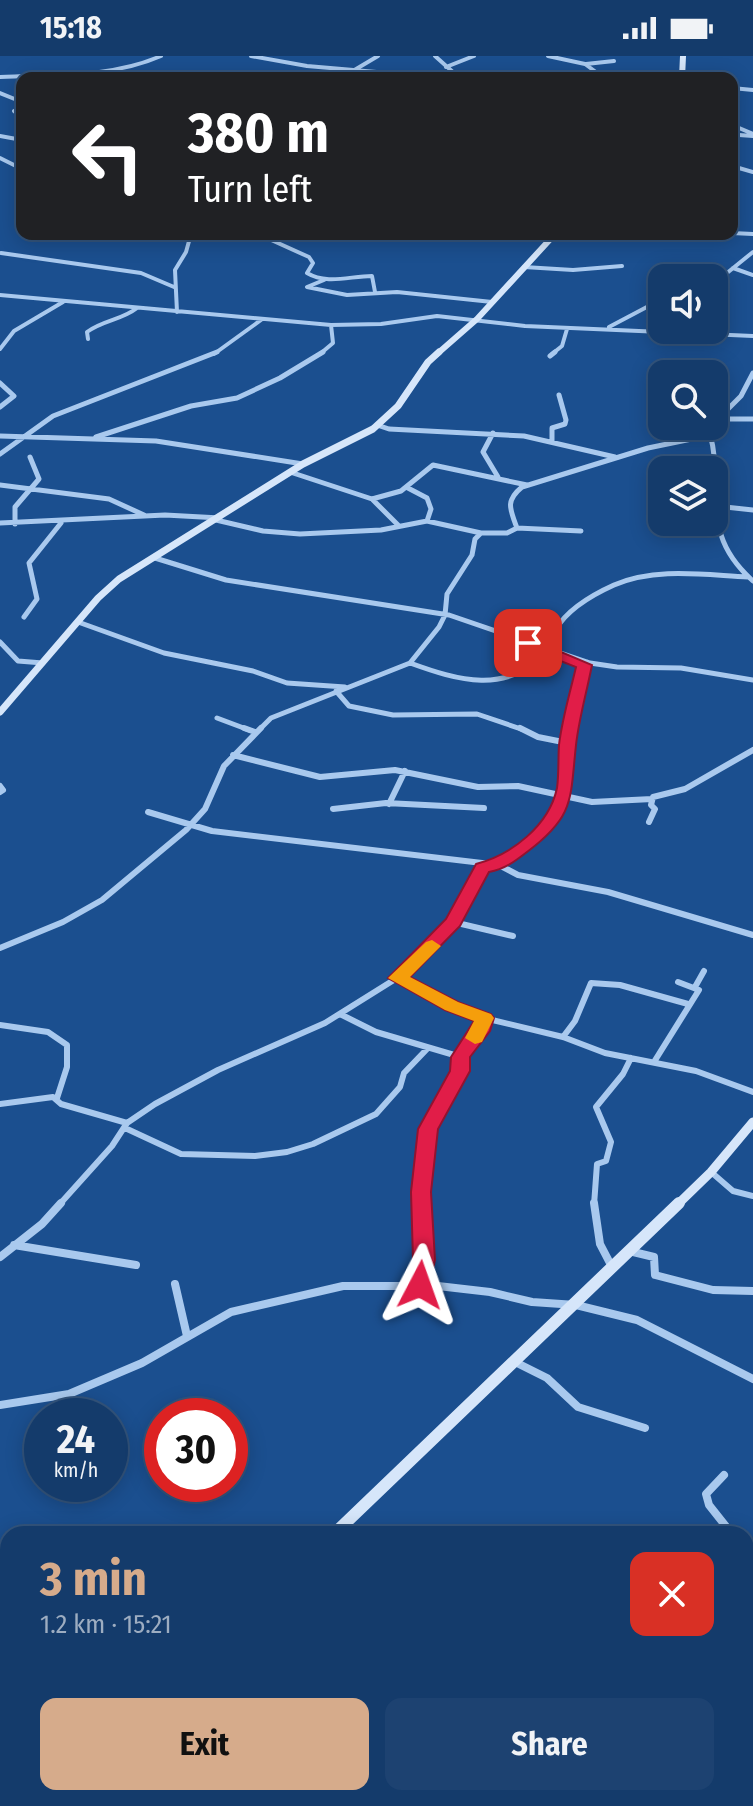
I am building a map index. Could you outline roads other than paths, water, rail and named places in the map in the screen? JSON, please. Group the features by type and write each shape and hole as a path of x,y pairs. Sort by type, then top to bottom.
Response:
{"street":[{"path":"104,72 138,66 161,56"},
{"path":"251,56 369,72"},
{"path":"356,71 378,56"},
{"path":"435,56 450,72"},
{"path":"446,67 474,56"},
{"path":"548,56 585,64 614,61"},
{"path":"585,64 596,72"},
{"path":"177,312 174,287 176,265 186,252 187,240"},
{"path":"271,240 309,257 313,263 307,274 324,280"},
{"path":"0,712 110,586 303,464 362,436 377,425 398,406 428,362 477,319 549,240"},
{"path":"728,274 753,252"},
{"path":"1,253 141,273 174,287"},
{"path":"524,267 573,270 622,266"},
{"path":"733,268 753,275"},
{"path":"373,292 374,277 369,275 324,280 307,287 347,295 373,292 492,302"},
{"path":"0,295 331,325 381,324 437,316 567,329 648,330"},
{"path":"0,349 7,338 63,302"},
{"path":"606,329 648,306"},
{"path":"88,339 87,332 100,322 129,314 137,308"},
{"path":"0,454 53,416 213,355 261,320"},
{"path":"93,438 191,406 231,400 280,378 332,345 331,325"},
{"path":"550,356 562,346 567,329"},
{"path":"728,333 753,336"},
{"path":"0,336 7,338"},
{"path":"728,410 741,396 753,373"},
{"path":"0,383 14,396 0,407"},
{"path":"552,441 552,428 565,424 567,420 567,410 559,395"},
{"path":"741,396 753,396"},
{"path":"728,422 753,419"},
{"path":"377,425 389,429 493,433 552,441 615,457"},
{"path":"493,433 483,452 498,477"},
{"path":"0,436 156,441 303,464"},
{"path":"517,528 509,500 514,492 551,476 615,457 689,440"},
{"path":"15,524 15,507 39,479 30,457"},
{"path":"372,499 406,487 433,465 530,486"},
{"path":"290,472 372,499 399,526"},
{"path":"0,485 118,501 144,515"},
{"path":"406,487 427,498 431,509 427,521"},
{"path":"728,507 753,510"},
{"path":"0,523 61,523 144,515 218,519 263,531 300,534 381,530 427,521 481,533 507,533 532,526 581,531"},
{"path":"24,617 37,599 29,563 61,523"},
{"path":"0,948 93,907 190,825 205,809 221,771 233,755 271,718 410,663 445,615 447,594 472,555 475,539 481,533"},
{"path":"720,536 721,547 750,579"},
{"path":"155,558 226,580 445,615 584,663 681,668 753,680"},
{"path":"410,663 477,684 513,677 547,650 556,629 567,615 617,584 667,574 750,579"},
{"path":"78,622 164,653 253,671 287,683 350,688"},
{"path":"0,642 18,661 43,663"},
{"path":"495,864 552,823 568,772 568,743 584,663"},
{"path":"328,687 338,692 349,706 393,715 477,714 510,723 538,737 568,743"},
{"path":"217,718 255,732"},
{"path":"233,755 320,777 369,771 405,771 478,787 518,786 611,803 652,799 685,789 753,750"},
{"path":"389,804 405,771"},
{"path":"649,822 655,809 652,799"},
{"path":"333,809 346,805 389,804 484,808"},
{"path":"148,812 190,825 297,843 480,865 495,864 518,875 608,892 753,935"},
{"path":"0,1256 42,1224 126,1126 155,1104 218,1070 295,1039 397,978 429,950 453,922 480,865"},
{"path":"453,922 513,936"},
{"path":"695,987 704,971"},
{"path":"397,978 451,1006 484,1018 563,1037 605,1053 696,1071 753,1092"},
{"path":"654,1062 699,990 678,982"},
{"path":"563,1037 575,1021 591,983 620,985 688,1004"},
{"path":"340,1014 363,1027 461,1057"},
{"path":"420,1285 424,1260 421,1192 428,1129 460,1071 461,1057 480,1031 484,1018"},
{"path":"0,1025 48,1032 67,1045 67,1067 56,1102 126,1126 181,1154 255,1156 287,1152 313,1144 376,1114 400,1087 404,1073 427,1049"},
{"path":"613,1268 604,1256 596,1229 594,1185 597,1164 606,1161 611,1142 596,1107 623,1074 631,1058"},
{"path":"0,1104 57,1098"},
{"path":"342,1526 576,1305 711,1172 753,1122"},
{"path":"711,1172 733,1191 753,1196"},
{"path":"14,1245 136,1265"},
{"path":"629,1251 654,1257 655,1275 713,1290 753,1291"},
{"path":"175,1284 187,1336"},
{"path":"0,1405 69,1394 142,1363 231,1312 265,1307 318,1290 343,1286 420,1285 490,1292 532,1302 576,1305 637,1320 753,1379"},
{"path":"515,1362 547,1378 578,1407 645,1428"},
{"path":"724,1475 706,1494 709,1505 726,1526"}]}
